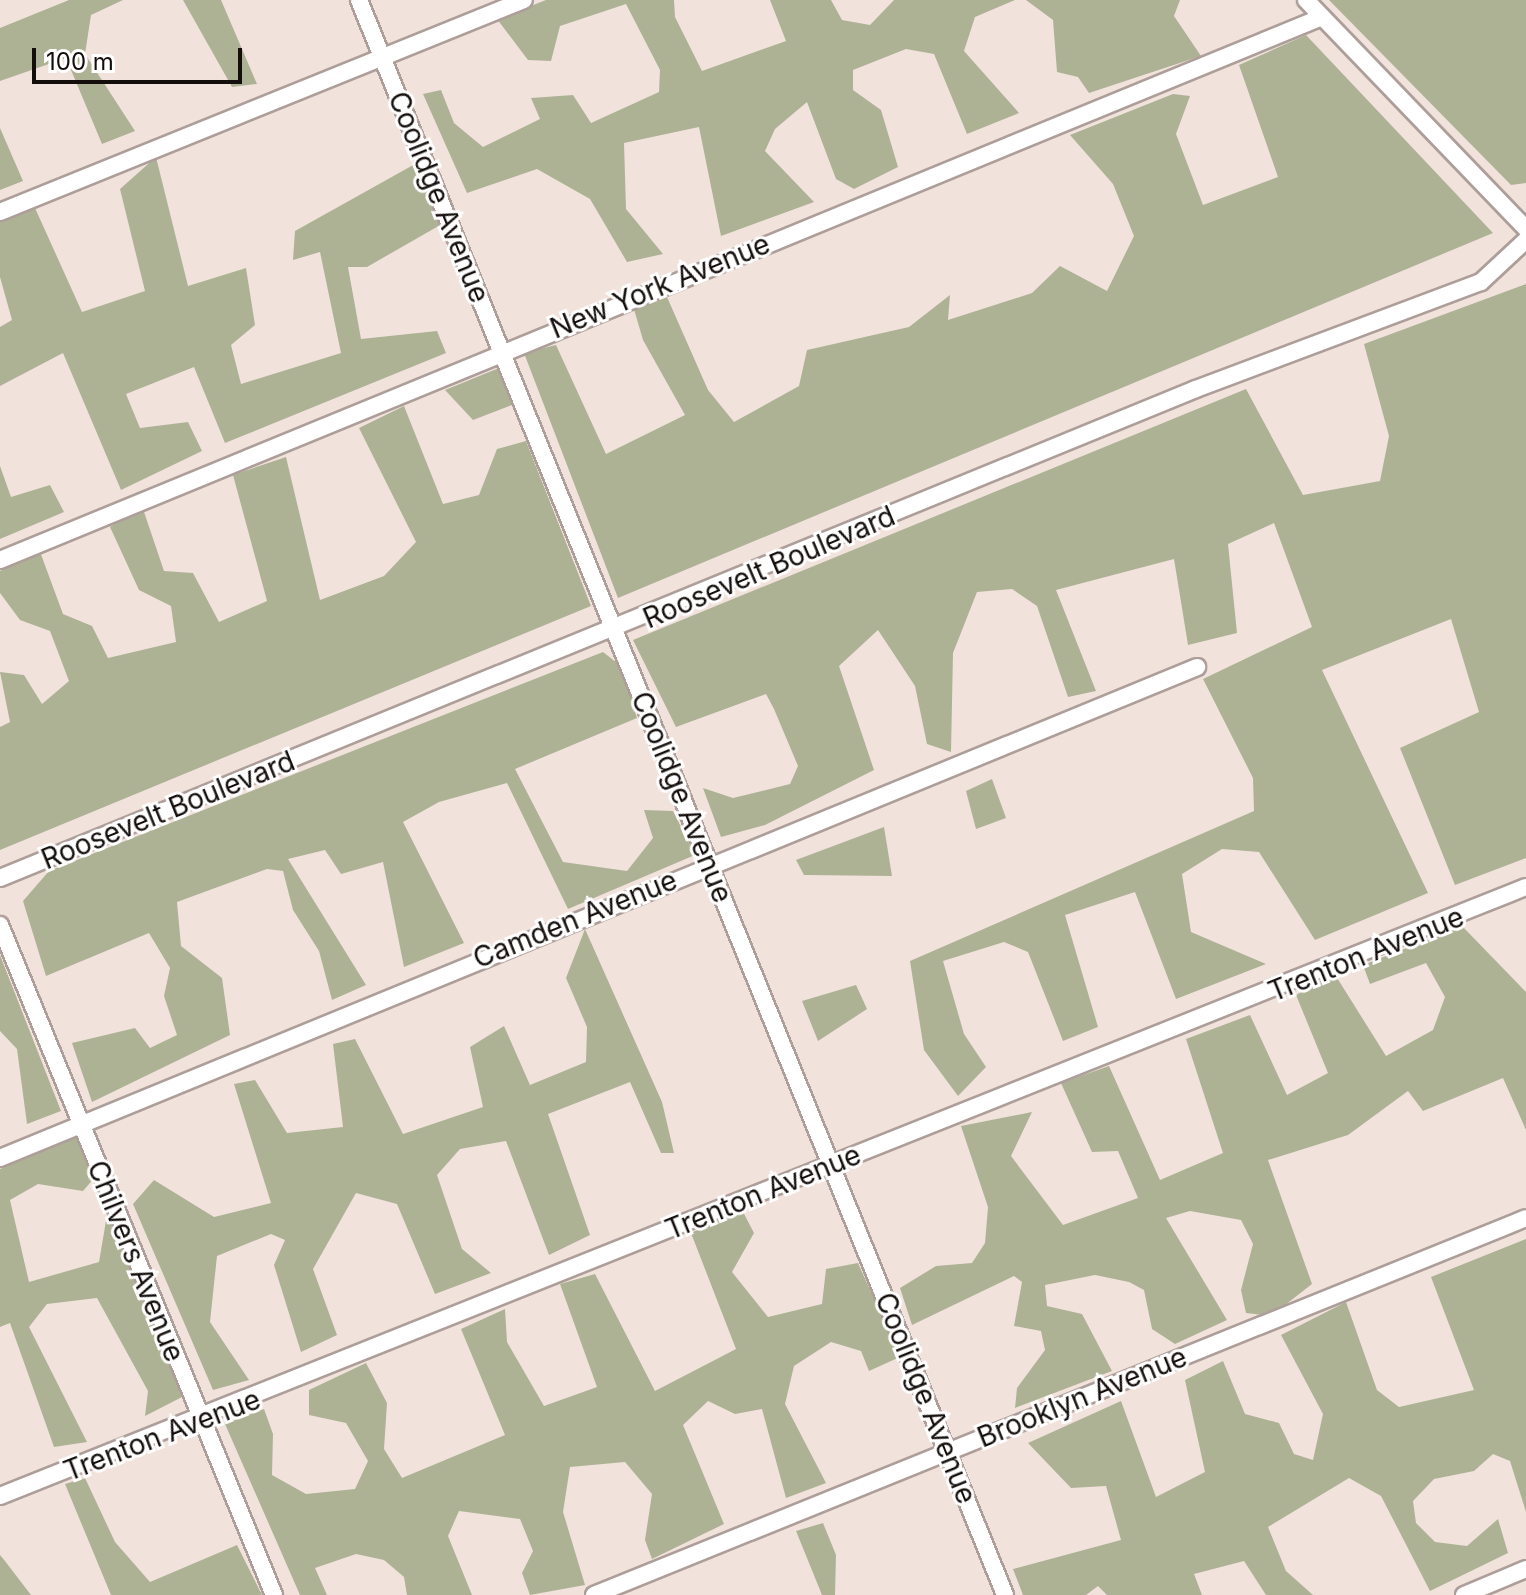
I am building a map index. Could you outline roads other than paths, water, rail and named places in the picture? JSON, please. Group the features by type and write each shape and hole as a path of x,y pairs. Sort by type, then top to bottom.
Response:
{"street":[{"name":"Coolidge Avenue","path":"359,0 1005,1595"},
{"path":"0,212 524,0"},
{"path":"1306,0 1526,229"},
{"name":"New York Avenue","path":"0,560 501,351 1322,17"},
{"name":"Roosevelt Boulevard","path":"0,878 616,632 1196,389 1481,282 1526,240"},
{"name":"Camden Avenue","path":"0,1158 1197,667"},
{"name":"Trenton Avenue","path":"0,1496 200,1422 831,1164 1526,887"},
{"name":"Chilvers Avenue","path":"0,925 200,1422 274,1595"},
{"name":"Brooklyn Avenue","path":"594,1595 1526,1218"},
{"path":"1464,1595 1526,1569"}]}
